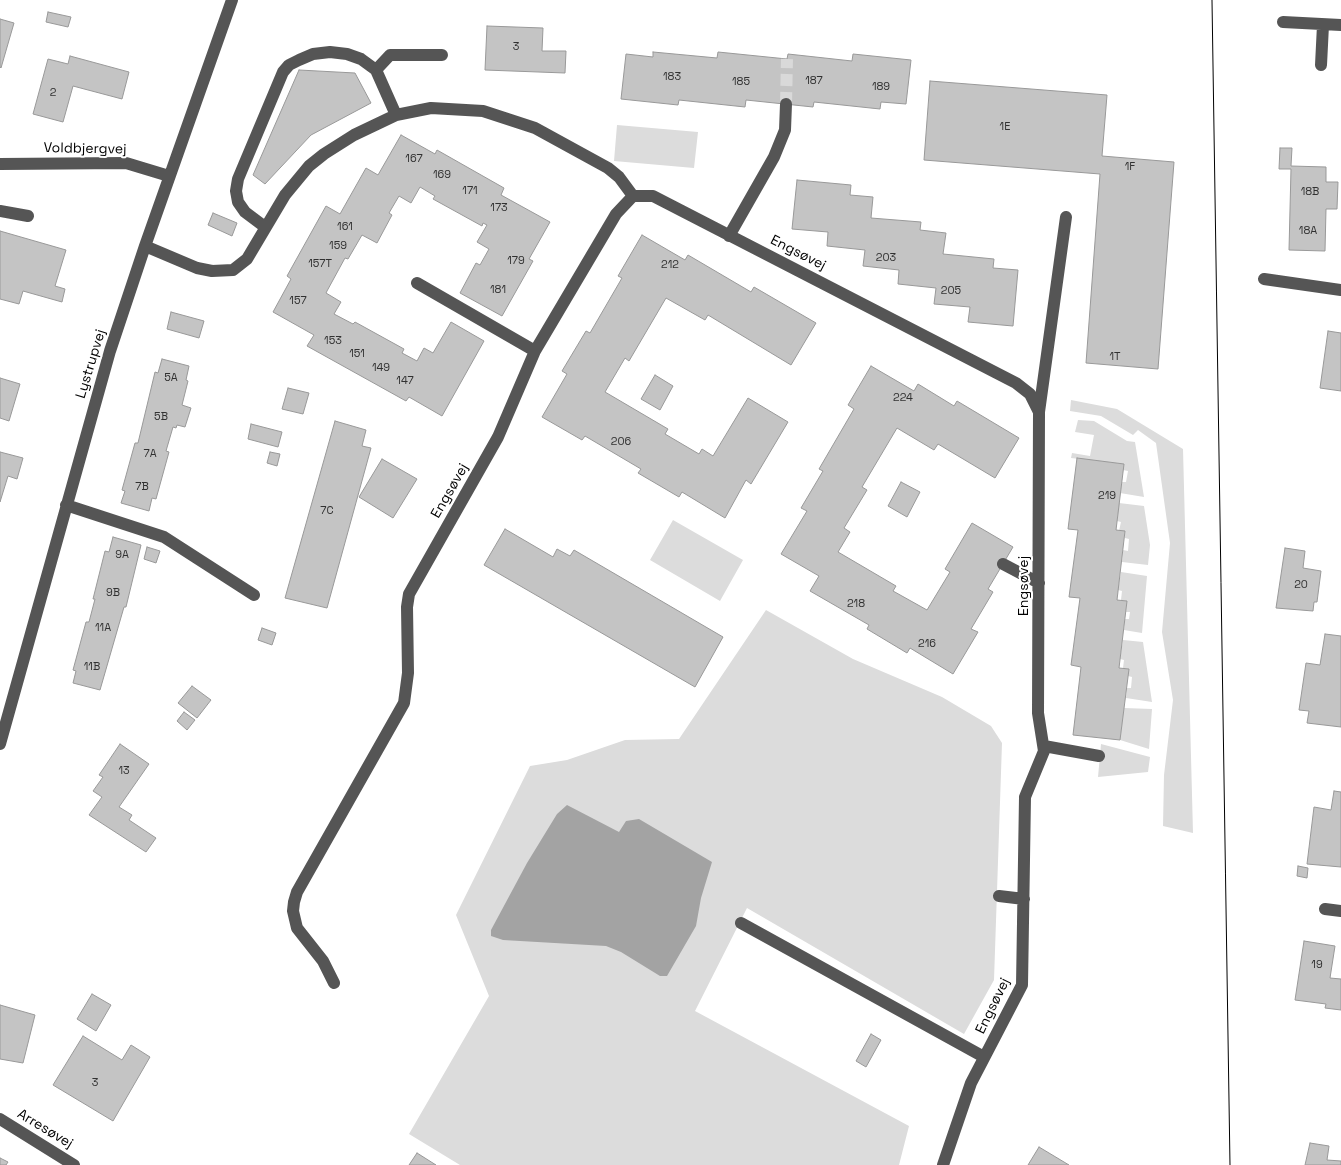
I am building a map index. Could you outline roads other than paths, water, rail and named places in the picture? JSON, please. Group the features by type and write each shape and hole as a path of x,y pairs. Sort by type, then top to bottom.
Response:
{"street":[{"name":"Lystrupvej","path":"0,744 110,351 144,246 232,0"},
{"path":"1283,22 1341,26"},
{"path":"1321,65 1323,24"},
{"path":"265,227 245,212 238,202 236,191 238,179 283,72 289,65 313,54 330,52 346,54 361,59 376,70 396,115"},
{"path":"376,70 390,55 442,55"},
{"path":"729,236 774,157 785,130 786,104"},
{"path":"144,246 197,268 224,272 233,270 248,259 285,195 316,160 354,135 396,115 423,109 446,108 483,111 535,128 602,165 619,177 633,196"},
{"name":"Voldbjergvej","path":"0,164 126,163 169,176"},
{"name":"Engsøvej","path":"334,983 323,961 297,928 293,911 294,902 297,892 402,708 407,690 407,607 409,594 498,437 534,351 616,214 633,196 646,194 660,199 1016,383 1030,394 1039,412 1038,713 1044,751 1025,797 1022,984 971,1083 943,1165"},
{"path":"0,211 28,216"},
{"path":"1039,412 1066,216"},
{"path":"1264,279 1341,290"},
{"path":"417,283 534,351"},
{"path":"66,505 164,537 254,595"},
{"path":"1003,564 1039,583"},
{"path":"1044,746 1099,756"},
{"path":"999,896 1024,899"},
{"path":"1325,909 1341,911"},
{"path":"741,923 984,1057"},
{"name":"Arresøvej","path":"0,1119 74,1165"}],"tunnel":[{"path":"786,104 787,59"}],"tram line":[{"path":"1212,0 1230,1165"}]}
